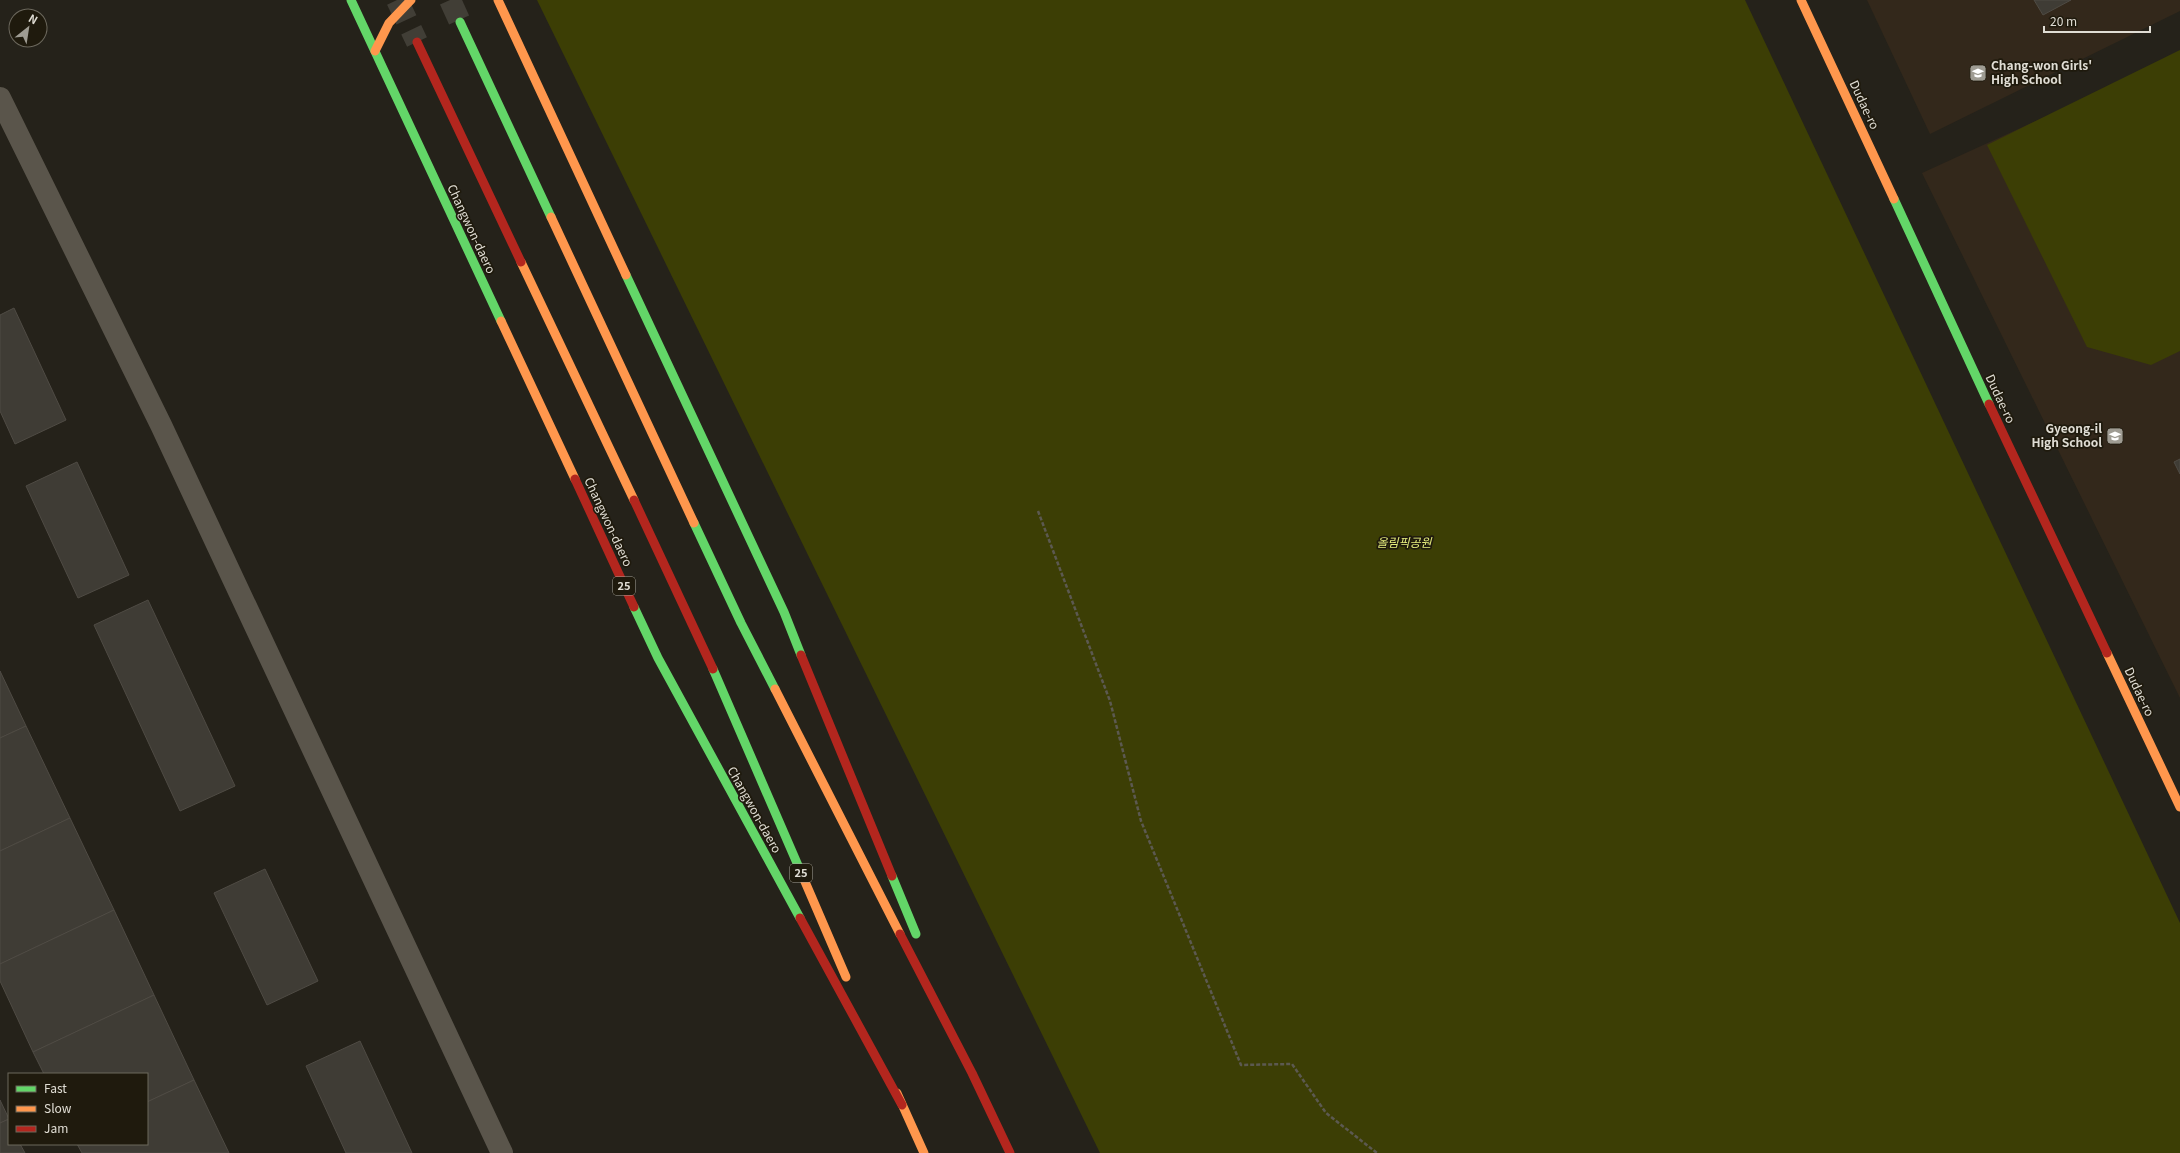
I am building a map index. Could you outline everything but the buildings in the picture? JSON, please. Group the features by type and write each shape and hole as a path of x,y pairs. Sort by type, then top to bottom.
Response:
{"main road":[{"name":"Changwon-daero","path":"351,0 658,658 902,1105"},
{"path":"375,51 382,31 395,13 411,0"},
{"path":"498,0 784,612 918,941"},
{"name":"Dudae-ro","path":"1801,0 2006,441 2180,807"},
{"path":"460,22 741,624 972,1072 1010,1153"},
{"name":"Changwon-daero","path":"417,42 700,640 852,989"},
{"path":"933,978 972,1072"},
{"name":"Changwon-daero","path":"858,1004 924,1153"}],"street":[{"path":"0,98 161,425 502,1153"}],"path":[{"path":"1038,511 1110,701 1141,822 1240,1065 1292,1064 1326,1113 1377,1153"}],"shaded area":[{"name":"Chang-won Girls' High School","path":"1867,0 2180,0 2180,11 1930,134"},
{"name":"Gyeong-il High School","path":"2180,55 2180,698 1922,173"}],"green space":[{"name":"올림픽공원","path":"537,0 1745,0 2180,923 2180,1153 1100,1153"},
{"path":"2180,50 2180,351 2151,365 2087,347 1987,145"}],"tunnel":[{"path":"397,0 417,42"},
{"path":"450,0 460,22"}],"traffic: fast":[{"path":"351,0 501,321"},
{"path":"460,22 551,217"},
{"path":"1894,199 1989,404"},
{"path":"626,275 784,612 801,655"},
{"path":"694,523 741,623 775,689"},
{"path":"634,607 658,658 800,918"},
{"path":"713,669 800,870"},
{"path":"892,876 916,934"}],"traffic: slow":[{"path":"375,51 389,23 411,0"},
{"path":"498,0 626,275"},
{"path":"1801,0 1894,199"},
{"path":"551,217 694,523"},
{"path":"521,262 634,500"},
{"path":"501,321 575,479"},
{"path":"2107,653 2180,807"},
{"path":"775,689 900,934"},
{"path":"800,870 846,977"},
{"path":"897,1093 924,1153"}],"traffic: jam":[{"path":"417,42 521,262"},
{"path":"1989,404 2107,653"},
{"path":"575,479 634,607"},
{"path":"634,500 713,669"},
{"path":"801,655 892,876"},
{"path":"800,918 902,1105"},
{"path":"900,934 972,1073 1010,1153"}],"place":[{"name":"Chang-won Girls' High School","path":"1978,73"},
{"name":"Gyeong-il High School","path":"2115,436"}]}
